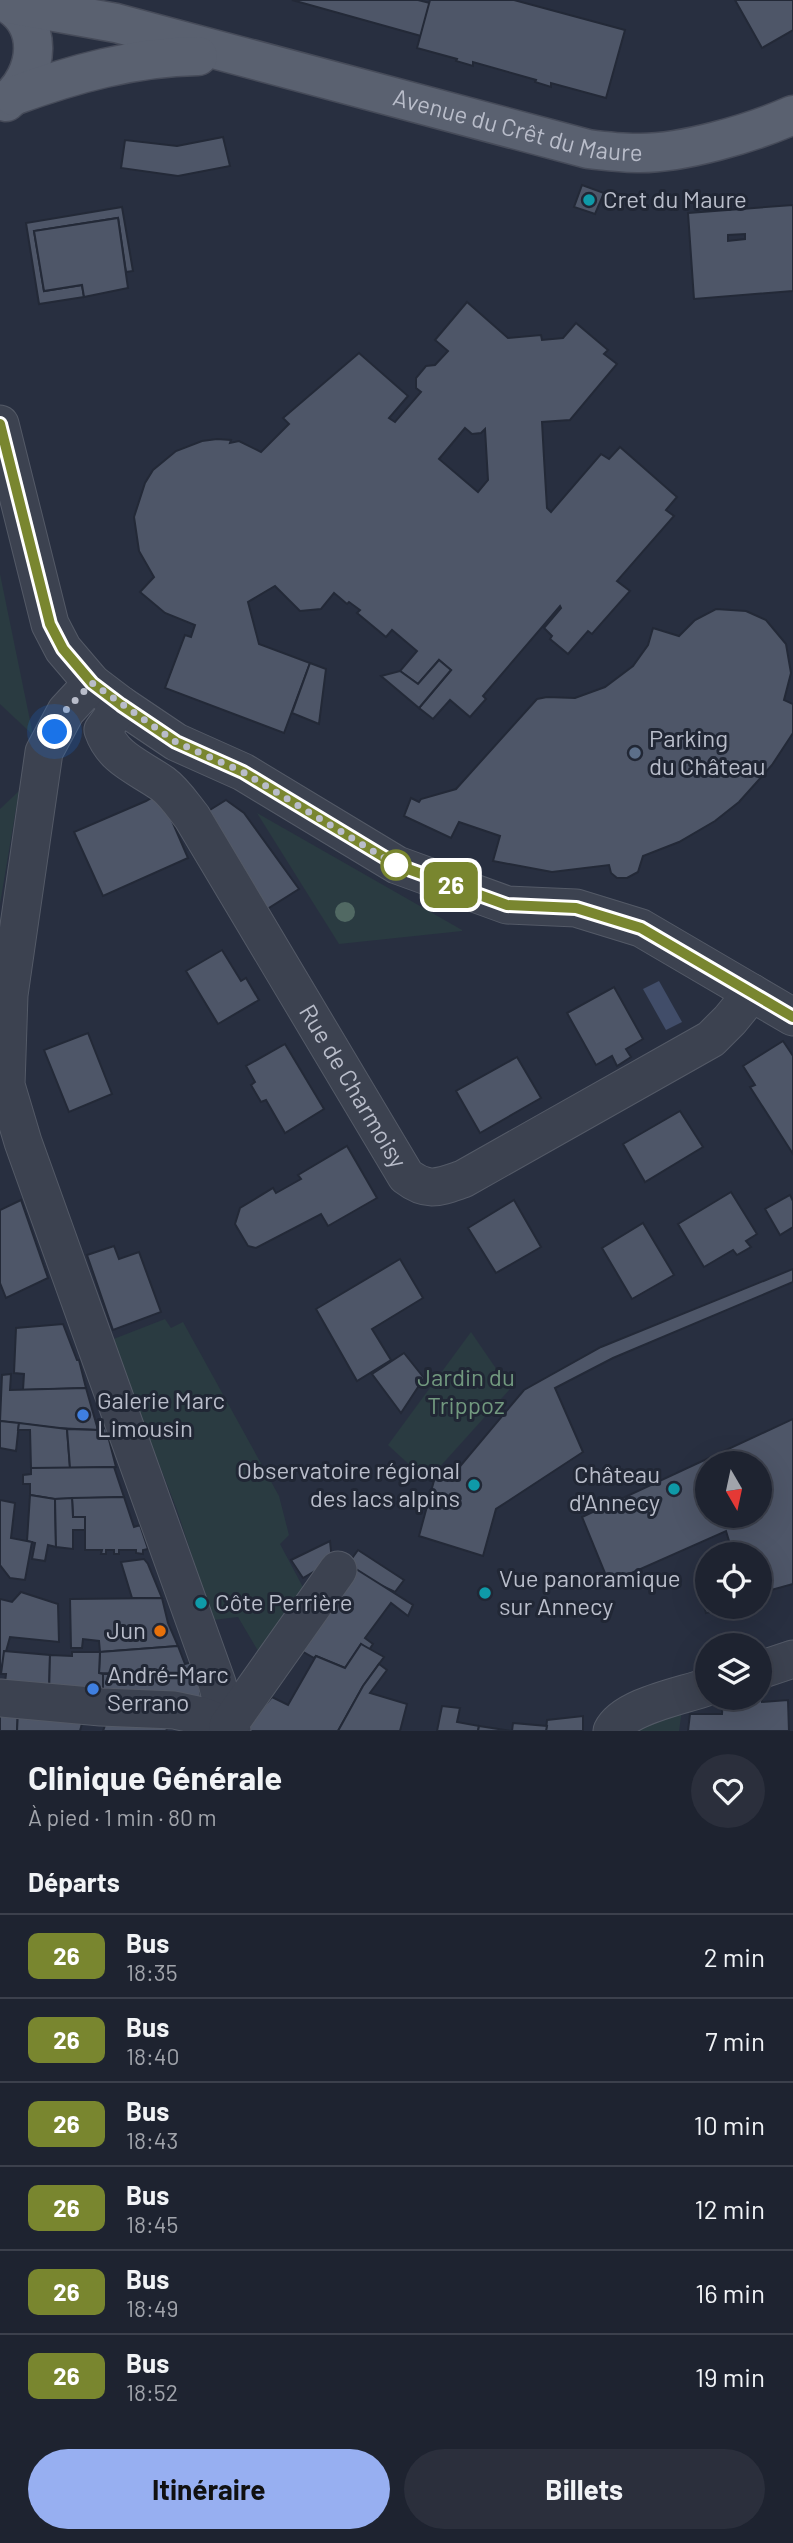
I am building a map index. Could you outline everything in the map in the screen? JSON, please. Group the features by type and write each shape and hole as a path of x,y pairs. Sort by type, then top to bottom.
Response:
{"main road":[{"name":"Avenue du Crêt du Maure","path":"6,2 116,23 588,149 638,153 667,150 737,136 793,115"},
{"path":"4,104 22,88 32,68 33,51 32,33 6,2"},
{"name":"Avenue du Crêt du Maure","path":"4,104 66,78 162,57 243,56"}],"street":[{"path":"0,424 50,624 63,649 92,683 121,705 176,742 243,772 397,865 507,905 576,908 641,928 793,1017"},
{"path":"92,683 66,710 44,752 9,995 6,1085 23,1142 217,1682 230,1728"},
{"name":"Rue de Charmoisy","path":"121,705 103,730 108,744 122,758 165,785 192,817 407,1176 419,1186 432,1188 463,1179 711,1039 752,993"},
{"path":"230,1728 338,1570"},
{"path":"772,1666 793,1659"},
{"path":"612,1731 615,1725 629,1714 695,1691"},
{"path":"0,1698 174,1710 202,1716 230,1728"}],"green space":[{"path":"0,574 33,735 0,704"},
{"path":"19,791 0,904 0,809"},
{"path":"257,813 462,930 462,931 339,944"},
{"path":"165,1319 171,1328 183,1322 279,1496 289,1535 280,1544 305,1591 261,1656 238,1617 213,1620 177,1510 111,1340"},
{"name":"Jardin du Trippoz","path":"471,1332 510,1389 427,1481 388,1445"},
{"path":"683,1703 679,1731 622,1731"}],"water":[{"path":"659,981 682,1022 666,1030 643,989"}],"building":[{"path":"292,0 418,0 430,3 421,36"},
{"path":"430,0 514,0 625,30 606,98 551,83 551,87 535,82 536,80 473,62 473,66 417,48"},
{"path":"735,0 793,0 793,30 762,48"},
{"path":"223,137 230,166 178,176 121,168 125,140 177,146"},
{"name":"Cret du Maure","path":"582,185 604,193 595,214 574,207"},
{"path":"793,205 793,291 694,299 688,213","holes":["745,234 745,239 728,241 728,235"]},
{"path":"122,207 133,271 126,272 118,218 34,231 44,291 82,285 84,297 39,304 26,223"},
{"path":"118,218 128,288 84,297 82,285 44,291 34,231"},
{"path":"467,302 508,338 541,335 542,340 563,338 576,323 608,350 604,354 617,364 570,420 542,422 547,508 551,512 601,454 609,459 620,447 677,497 666,510 674,516 617,581 630,591 592,634 588,631 568,654 550,639 552,636 544,628 560,606 483,696 486,699 470,717 450,700 433,719 419,708 451,670 439,660 418,684 400,671 417,651 392,630 386,637 357,613 360,610 334,593 321,609 300,611 275,586 248,602 259,644 310,663 284,733 165,688 185,635 191,637 195,625 165,613 140,592 154,577 139,551 134,517 145,483 153,470 176,451 202,441 239,441 261,452 289,424 283,418 359,353 408,396 389,418 395,422 421,392 416,388 416,378 426,366 435,365 448,351 435,340","holes":["465,428 472,434 481,433 485,429 488,480 478,492 439,459"]},
{"name":"Parking du Château","path":"716,609 746,611 766,620 786,644 791,673 784,700 793,704 793,733 772,765 739,802 715,821 679,842 643,856 638,872 627,878 617,878 611,873 609,865 552,872 493,861 500,836 459,822 451,838 404,816 411,798 419,802 421,799 456,789 537,699 575,698 605,687 633,666 648,645 653,628 679,636 695,620"},
{"path":"439,660 451,670 419,708 381,676 400,671 418,684"},
{"path":"310,663 326,669 319,724 292,713"},
{"path":"160,793 188,858 103,896 74,832"},
{"path":"226,800 244,813 299,889 264,911 205,813"},
{"path":"222,950 241,981 246,978 259,1000 218,1024 186,971"},
{"path":"614,987 643,1039 626,1049 631,1057 617,1066 612,1056 596,1065 567,1013"},
{"path":"88,1033 112,1094 69,1112 44,1050"},
{"path":"783,1041 793,1056 793,1154 750,1087 755,1085 743,1066"},
{"path":"285,1044 324,1109 285,1133 266,1100 261,1102 251,1085 255,1082 246,1066"},
{"path":"517,1057 541,1098 480,1133 456,1091"},
{"path":"680,1111 703,1147 645,1182 623,1144"},
{"path":"347,1146 377,1198 328,1226 321,1214 256,1248 248,1246 235,1224 240,1208 273,1188 276,1193 301,1179 298,1175"},
{"path":"731,1192 757,1234 746,1241 751,1247 737,1255 733,1250 704,1267 678,1224"},
{"path":"790,1195 793,1201 793,1227 780,1235 765,1209"},
{"path":"21,1200 48,1278 6,1298 0,1283 0,1210"},
{"path":"514,1200 541,1247 496,1273 468,1228"},
{"path":"643,1223 674,1275 632,1299 602,1248"},
{"path":"114,1246 119,1259 139,1252 161,1312 113,1330 87,1255"},
{"path":"400,1259 423,1298 372,1329 391,1360 357,1381 316,1309"},
{"name":"Château d'Annecy","path":"793,1269 793,1282 613,1358 555,1388 583,1452 496,1509 483,1556 419,1536 436,1473 451,1477 524,1390 601,1347"},
{"path":"63,1324 79,1360 86,1388 23,1390 24,1374 14,1373 16,1328"},
{"path":"404,1353 424,1378 401,1413 372,1374"},
{"path":"11,1374 10,1390 86,1388 98,1430 0,1421 2,1375"},
{"name":"Château d'Annecy","path":"793,1419 793,1584 772,1590 772,1542 729,1542 726,1531 695,1542 695,1545 609,1583 582,1517 695,1465 695,1528 772,1528 772,1451 724,1451"},
{"path":"0,1421 19,1423 16,1451 0,1448"},
{"path":"19,1423 67,1429 70,1468 31,1468 30,1430 18,1430"},
{"path":"106,1428 116,1467 70,1468 67,1429"},
{"path":"114,1467 124,1497 55,1499 30,1495 30,1484 23,1484 23,1475 31,1474 31,1468"},
{"path":"30,1495 55,1499 56,1547 48,1545 45,1561 32,1559 35,1543 27,1541"},
{"path":"124,1497 134,1527 140,1525 148,1549 143,1550 143,1554 136,1553 136,1550 119,1550 119,1554 114,1554 114,1550 106,1550 106,1554 101,1554 102,1550 85,1550 85,1517 73,1517 72,1498"},
{"path":"72,1498 73,1517 85,1517 85,1530 73,1530 73,1549 56,1547 55,1499"},
{"path":"0,1500 15,1503 11,1538 32,1542 25,1580 10,1578 0,1565"},
{"path":"330,1541 332,1561 303,1578 291,1560"},
{"path":"358,1550 404,1580 395,1592 348,1564"},
{"path":"144,1559 162,1598 132,1598 121,1562"},
{"path":"356,1569 413,1605 408,1616 391,1603 365,1638 373,1644 369,1650 361,1644 345,1668 316,1656 314,1658 300,1650"},
{"path":"21,1592 58,1604 59,1642 10,1637 0,1673 0,1599 12,1602"},
{"path":"162,1598 168,1623 178,1646 100,1652 99,1641 83,1639 82,1648 71,1648 70,1599"},
{"path":"361,1644 384,1657 363,1686 338,1731 242,1731 272,1697 288,1705 316,1656 345,1668"},
{"path":"178,1646 185,1664 192,1662 198,1677 191,1677 190,1674 99,1673 100,1652"},
{"path":"4,1651 50,1655 49,1695 4,1691 6,1674 1,1674"},
{"path":"72,1652 100,1652 99,1673 103,1674 103,1698 49,1695 50,1655 72,1656"},
{"path":"379,1664 387,1670 370,1693 407,1704 400,1731 338,1731 363,1686"},
{"path":"103,1674 190,1674 191,1677 198,1677 202,1703 103,1698"},
{"path":"788,1700 789,1731 688,1731 690,1714 722,1714 722,1710 772,1710 772,1701"},
{"path":"442,1706 460,1708 457,1722 479,1726 478,1731 437,1731"},
{"path":"0,1707 18,1711 17,1731 0,1731"},
{"path":"18,1711 84,1716 80,1731 17,1731"},
{"path":"109,1714 168,1727 166,1731 103,1731"},
{"path":"583,1716 583,1731 546,1731 547,1720"},
{"path":"513,1723 547,1726 546,1731 512,1731"},
{"path":"479,1726 511,1731 478,1731"}],"bus line":[{"name":"26","path":"0,424 50,624 63,649 92,683 121,705 176,742 243,772 397,865 507,905 576,908 641,928 793,1017"}],"place":[{"name":"Cret du Maure","path":"589,200"},
{"name":"Parking du Château","path":"635,753"},
{"name":"Galerie Marc Limousin","path":"83,1415"},
{"name":"Observatoire régional des lacs alpins","path":"474,1485"},
{"name":"Château d'Annecy","path":"674,1489"},
{"name":"Vue panoramique sur Annecy","path":"485,1593"},
{"name":"Côte Perrière","path":"201,1603"},
{"name":"Jun","path":"160,1631"},
{"name":"André-Marc Serrano","path":"93,1689"}],"route":[{"path":"55,732 66,710 92,683 176,742 243,772 396,865"}]}
